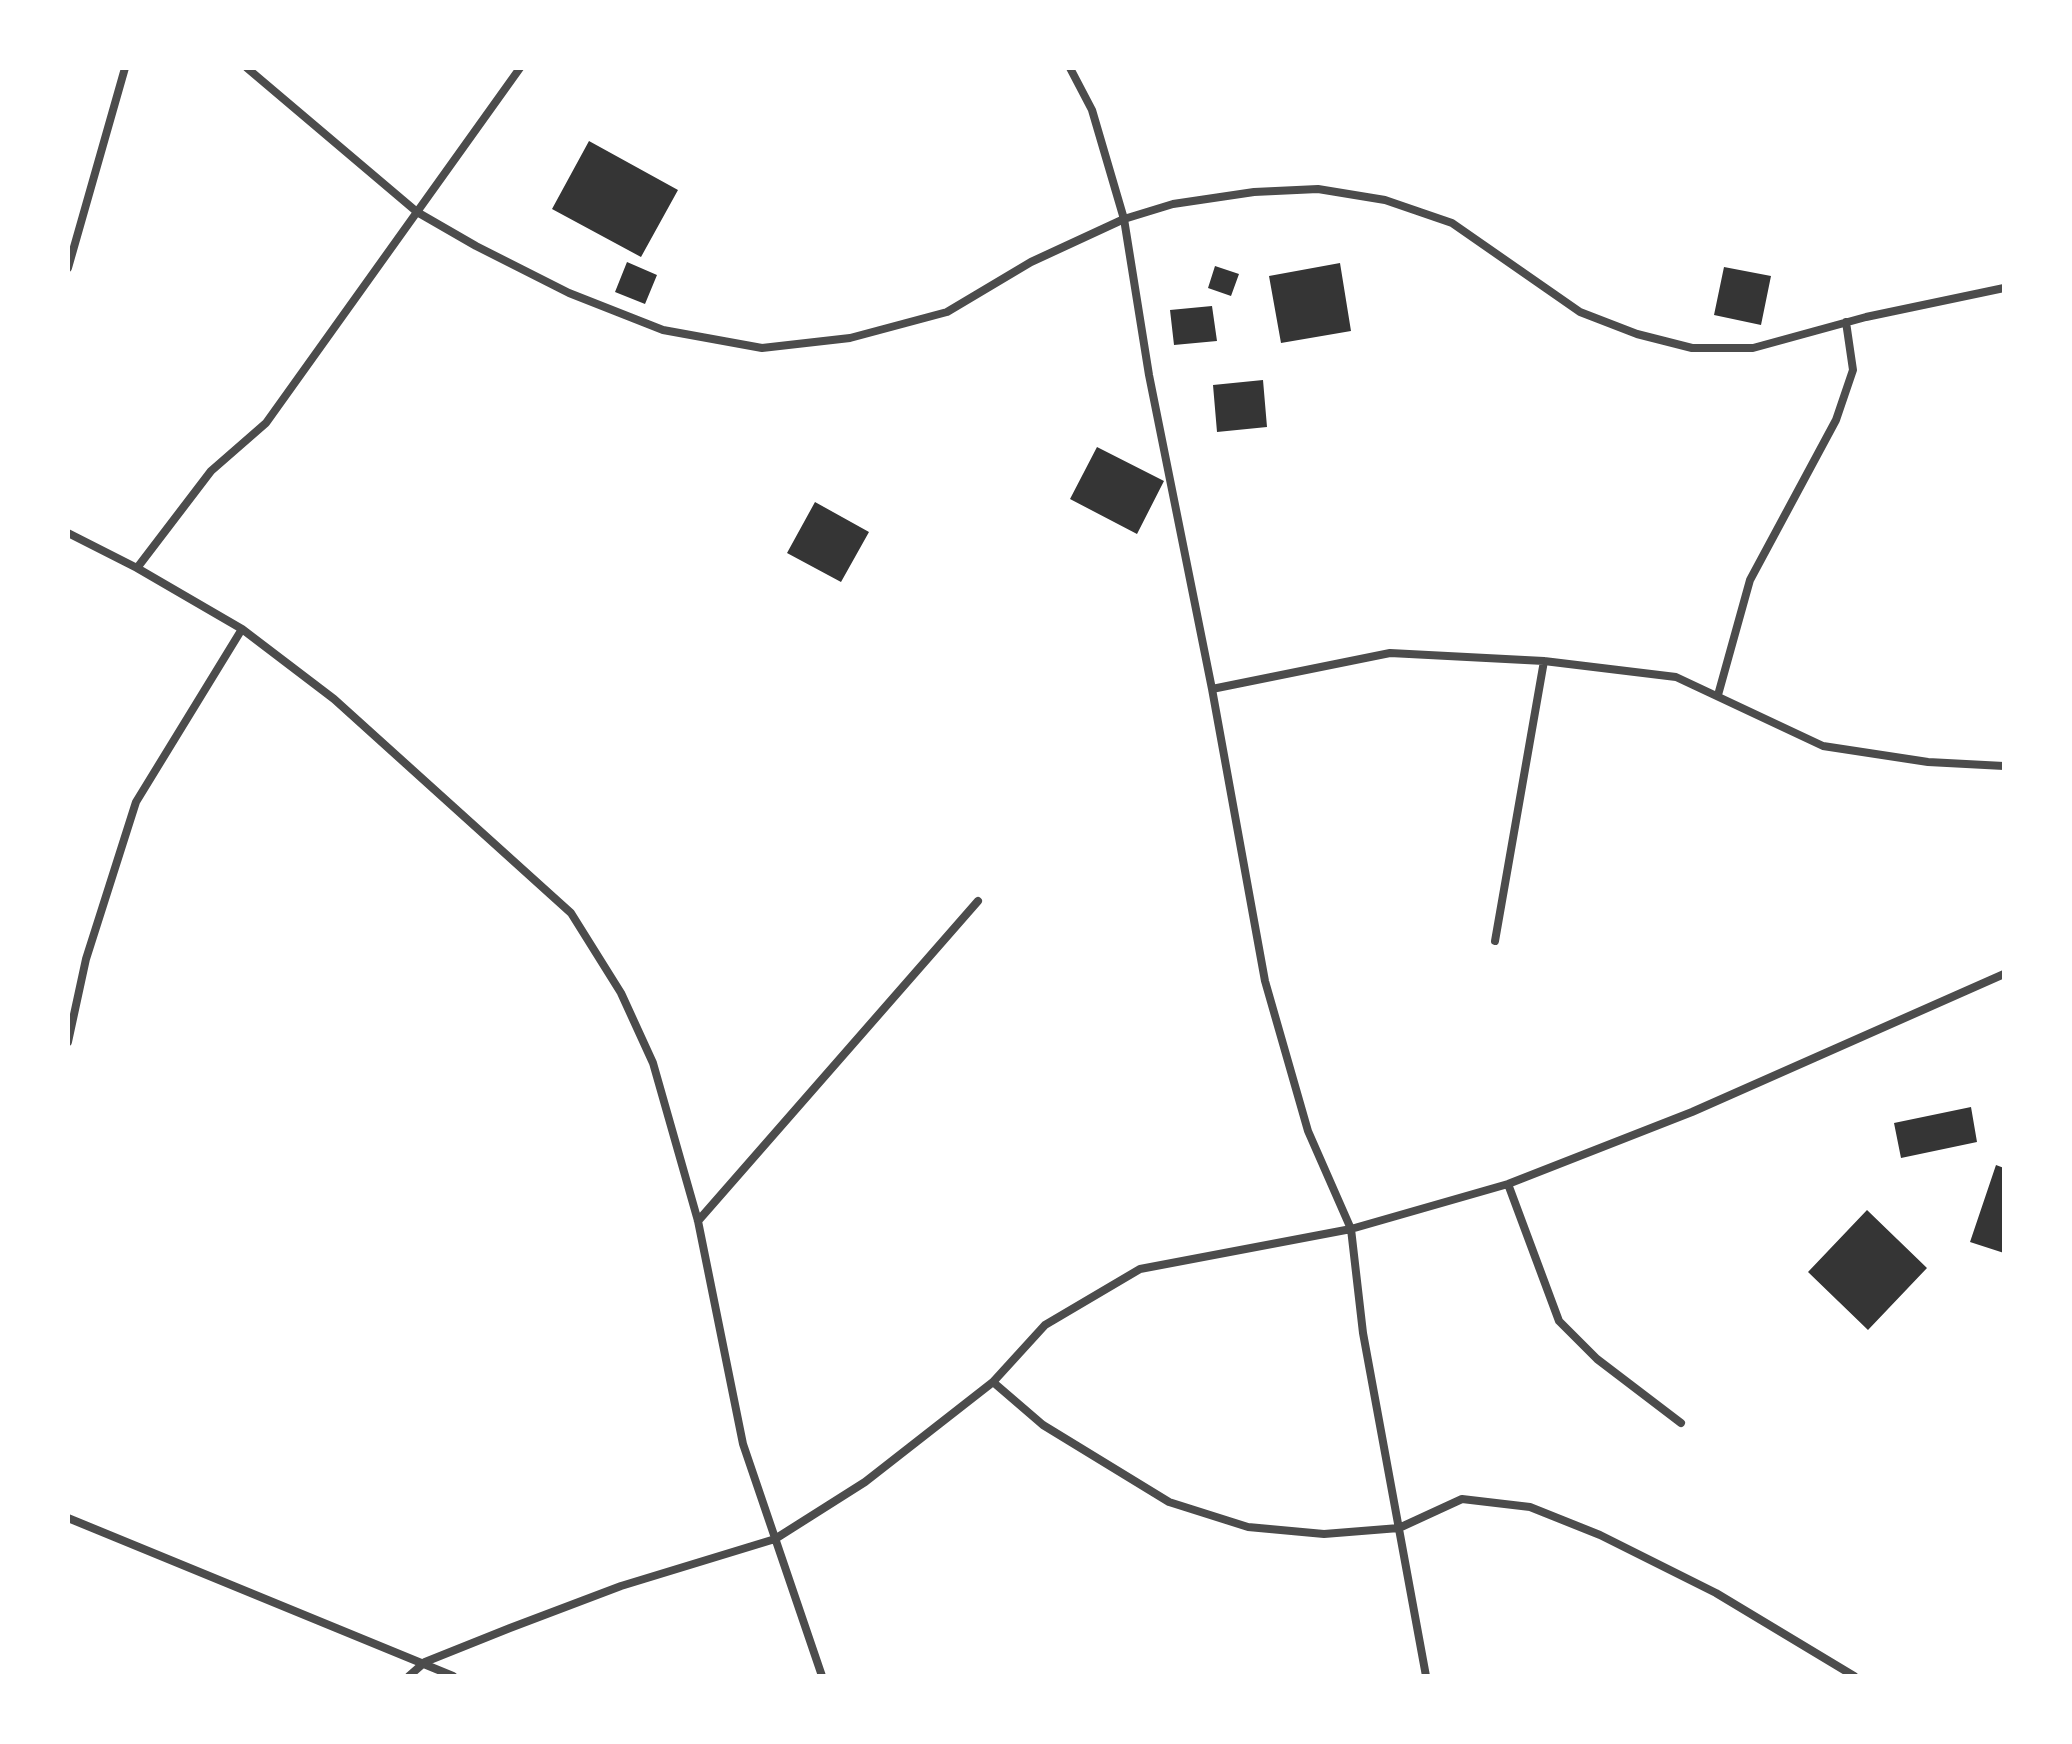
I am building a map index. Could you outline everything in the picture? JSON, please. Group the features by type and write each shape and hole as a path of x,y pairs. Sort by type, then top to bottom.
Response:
{"street":[{"path":"68,268 125,68"},
{"path":"247,68 417,212 569,293 663,330 762,348 850,338 947,312 1031,262 1124,219 1173,204 1254,192 1318,189 1385,200 1452,223 1580,312 1637,334 1678,344 1753,348 1846,322 2004,288"},
{"path":"137,568 211,471 266,423 520,68"},
{"path":"1070,68 1092,110 1124,219 1149,375 1212,689 1265,981 1308,1131 1351,1229 1363,1333 1426,1676"},
{"path":"1718,695 1750,580 1836,420 1853,370 1846,322"},
{"path":"68,533 137,568 242,629 334,699 571,913 621,993 653,1063 698,1221 743,1444 822,1676"},
{"path":"68,1042 86,959 136,802 242,629"},
{"path":"1212,689 1390,653 1544,661 1676,677 1823,746 1928,762 2004,766"},
{"path":"1495,941 1544,661"},
{"path":"698,1221 978,901"},
{"path":"409,1676 425,1662 621,1586 775,1539 865,1482 993,1382 1045,1325 1140,1269 1351,1229 1508,1184 1692,1112 2004,974"},
{"path":"1508,1184 1559,1321 1597,1359 1681,1423"},
{"path":"993,1382 1043,1425 1169,1502 1248,1527 1324,1534 1399,1528 1462,1499 1530,1507 1600,1535 1716,1593 1854,1676"},
{"path":"68,1518 453,1676"}],"building":[{"path":"589,141 678,190 641,257 552,209"},
{"path":"627,262 657,275 645,304 615,292"},
{"path":"1340,263 1351,331 1281,343 1269,276"},
{"path":"1215,266 1239,274 1231,296 1208,288"},
{"path":"1724,267 1771,276 1761,325 1714,315"},
{"path":"1212,306 1217,341 1174,345 1170,310"},
{"path":"1263,380 1267,427 1217,432 1213,385"},
{"path":"1097,447 1164,481 1137,534 1070,499"},
{"path":"815,502 869,532 841,582 787,553"},
{"path":"1971,1107 1977,1142 1901,1158 1894,1123"},
{"path":"1996,1165 2004,1168 2004,1253 1970,1242"},
{"path":"1867,1210 1927,1268 1868,1330 1808,1272"}]}
